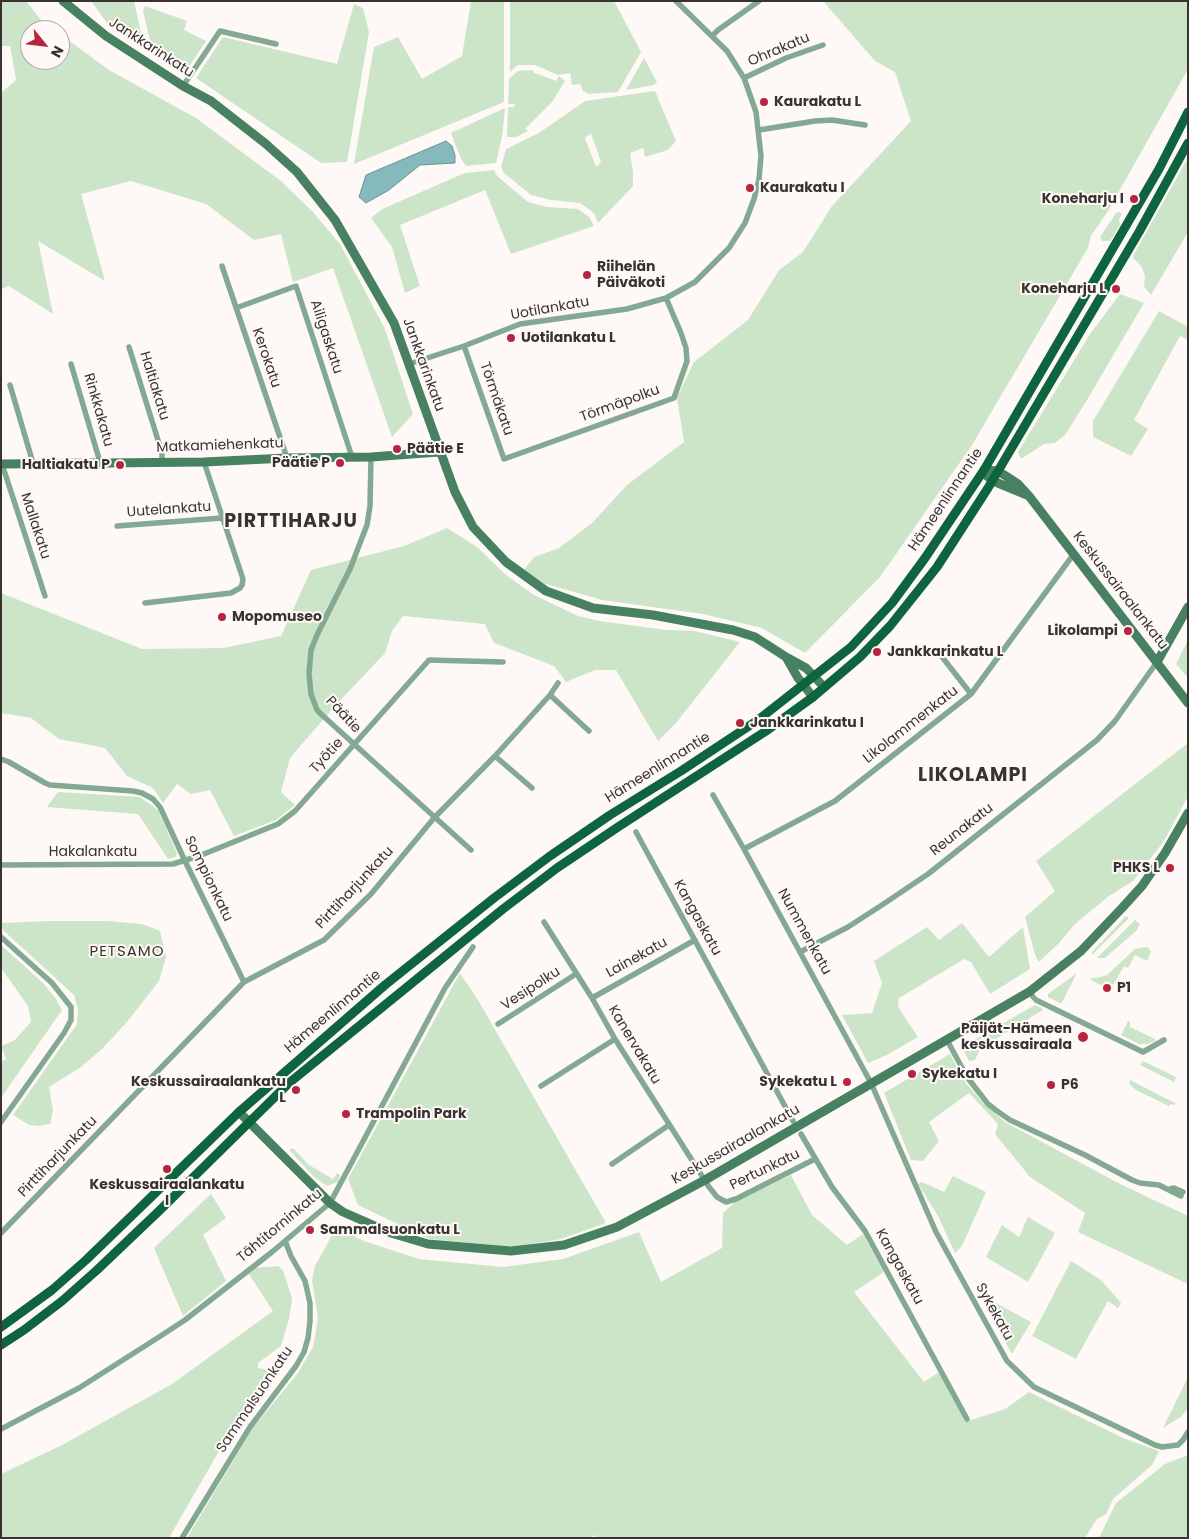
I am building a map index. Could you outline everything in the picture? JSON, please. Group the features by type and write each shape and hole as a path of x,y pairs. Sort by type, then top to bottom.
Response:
{"main road":[{"name":"Hämeenlinnantie","path":"1,1327 52,1290 86,1260 239,1112 385,986 508,887 610,815 681,772 758,720 851,647 892,603 925,558 984,470 1154,177 1188,112"},
{"name":"Hämeenlinnantie","path":"1,1345 62,1301 97,1270 288,1083 503,909 557,868 725,759 813,697 860,657 890,626 937,567 993,481 1139,232 1188,143"}],"street":[{"name":"Jankkarinkatu","path":"64,1 106,36 210,101 259,139 302,179 335,220 367,272 394,323 455,492 473,527 506,562 546,591 593,608 653,615 733,630 755,637 806,668 824,688"},
{"name":"Uotilankatu","path":"409,364 464,346 520,324 627,309 666,298 695,282 729,248 745,223 759,179 761,156 759,130 752,96 728,51 676,1"},
{"path":"712,36 760,1"},
{"path":"184,86 220,31 276,44"},
{"name":"Ohrakatu","path":"744,78 786,58 823,45"},
{"path":"759,130 832,120 865,125"},
{"name":"Kerokatu","path":"222,266 287,458"},
{"name":"Ailigaskatu","path":"236,308 296,286 352,457"},
{"name":"Törmäpolku","path":"504,459 674,398 687,361 681,333 666,298"},
{"name":"Törmäkatu","path":"464,346 504,459"},
{"name":"Haltiakatu","path":"129,347 162,453 162,462"},
{"name":"Rinkkakatu","path":"71,364 100,462"},
{"path":"10,385 33,463"},
{"name":"Matkamiehenkatu","path":"2,464 204,462 287,458 371,457 439,452"},
{"name":"Päätie","path":"371,457 367,525 350,568 317,635 312,650 309,674 311,694 317,710 471,850"},
{"path":"145,603 231,593 240,588 243,579 204,462"},
{"name":"Mallakatu","path":"2,464 45,596"},
{"path":"984,470 993,481 1029,496"},
{"name":"Keskussairaalankatu","path":"984,470 998,471 1018,484 1029,496 1188,703"},
{"name":"Uutelankatu","path":"118,526 222,518"},
{"name":"Likolammenkatu","path":"744,849 835,802 971,694 1074,555"},
{"name":"Reunakatu","path":"800,952 848,927 928,874 1097,740 1115,721 1157,662 1188,607"},
{"path":"939,653 971,694"},
{"name":"Jankkarinkatu","path":"786,657 798,678 813,697"},
{"name":"Työtie","path":"185,861 278,824 295,810 429,660 503,662"},
{"name":"Pirttiharjunkatu","path":"1,1234 244,982 324,940 371,894 434,818 495,756 550,695 558,683"},
{"path":"550,695 588,731"},
{"path":"495,756 532,788"},
{"name":"Sompionkatu","path":"1,759 50,785 142,793 153,799 160,807 244,982"},
{"name":"Nummenkatu","path":"712,795 744,849 871,1083"},
{"name":"Keskussairaalankatu","path":"239,1112 330,1203 343,1212 390,1233 428,1244 510,1251 564,1245 617,1227 705,1180 1029,992 1081,950 1122,908 1165,853 1188,813"},
{"name":"Kangaskatu","path":"636,832 793,1121"},
{"name":"Hakalankatu","path":"1,865 173,864 185,861"},
{"name":"Kanervakatu","path":"544,922 592,998 615,1039 705,1180"},
{"path":"1,936 52,983 71,1007 71,1020 64,1033 1,1122"},
{"name":"Lainekatu","path":"592,998 695,940"},
{"name":"Tähtitorninkatu","path":"1,1429 79,1388 185,1320 286,1241 330,1203 445,988 474,947"},
{"name":"Vesipolku","path":"498,1024 576,974"},
{"path":"1029,992 1036,1000 1143,1052 1164,1040"},
{"path":"541,1086 615,1039"},
{"path":"947,1040 967,1077 988,1104 1010,1120 1085,1155 1132,1180 1140,1183 1159,1184 1170,1189 1172,1193 1182,1194"},
{"name":"Sykekatu","path":"871,1083 936,1232 1007,1361 1034,1387 1155,1445 1162,1447 1178,1445 1186,1440 1188,1432"},
{"path":"612,1164 669,1125"},
{"name":"Kangaskatu","path":"800,1134 832,1187 865,1231 967,1418"},
{"name":"Pertunkatu","path":"705,1180 717,1197 726,1202 736,1199 815,1159"},
{"name":"Sammalsuonkatu","path":"182,1538 250,1427 296,1366 304,1352 308,1338 310,1303 305,1281 291,1256 286,1241"}],"green space":[{"path":"1,1 26,1 41,20 20,20 20,70 70,70 70,41 109,70 196,118 281,181 312,211 340,244 385,329 413,414 392,437 333,268 293,282 281,234 254,240 206,204 131,181 81,194 105,281 38,241 53,314 9,286 1,289 1,93 16,80 10,46 1,46"},
{"path":"91,1 134,1 144,46 107,23"},
{"path":"471,1 504,1 504,102 354,164 374,47 398,37 422,79 462,56"},
{"path":"510,1 614,1 641,52 618,92 589,94 583,91 580,84 572,85 570,73 558,75 535,65 518,65 510,72"},
{"path":"823,1 1188,1 1188,69 1108,211 1091,236 1088,248 972,445 880,577 805,653 762,628 703,614 602,600 543,583 524,570 534,557 559,548 592,523 627,485 684,442 677,398 694,362 748,320 779,270 803,252 832,206 911,121 895,72 875,61"},
{"path":"354,4 363,8 369,32 347,162 321,163 196,78 223,37 337,64"},
{"path":"145,6 187,21 184,30 206,41 185,73 153,53 143,11"},
{"path":"644,58 657,82 654,85 626,90"},
{"path":"533,70 534,73 556,81 559,76 565,81 552,102 525,129 528,131 516,137 507,137 508,107 514,107 515,104 508,104 509,79 518,71"},
{"path":"655,91 676,141 668,150 645,157 643,148 630,153 633,186 598,223 594,213 580,203 551,200 531,195 504,173 501,167 506,149 539,133 585,101","holes":["591,133 601,162 596,167 585,138"]},
{"path":"505,108 502,137 496,163 466,166 461,159 451,133"},
{"path":"1188,158 1188,232 1151,295 1144,287 1145,276 1141,266 1133,258 1134,254"},
{"path":"494,170 497,176 528,202 547,207 578,209 589,217 594,226 511,254 485,190 400,225 420,286 405,293 392,247 371,218 382,209 465,173"},
{"path":"1116,213 1122,214 1119,219 1120,225 1110,241 1102,241 1100,237"},
{"path":"1120,294 1144,303 1087,400 1065,435 1055,443 1044,444 1021,459 1018,452 1090,334"},
{"path":"1159,311 1188,327 1188,340 1180,336 1134,420 1148,429 1131,456 1093,437 1093,421"},
{"path":"447,528 477,547 506,575 534,595 578,616 599,621 667,630 695,631 740,642 676,723 658,741 616,670 595,670 566,682 554,666 494,643 485,624 403,616 392,631 385,653 334,707 290,758 281,792 295,805 276,820 234,836 210,790 191,794 177,784 163,803 153,788 127,776 105,748 59,739 31,718 1,713 1,593 142,649 224,648 281,636 311,570 404,546"},
{"path":"1188,640 1188,678 1176,664"},
{"path":"1188,743 1188,796 1164,841 1133,881 1109,896 1075,924 1039,962 1035,955 1025,917 1055,891 1036,861"},
{"path":"58,792 140,797 158,810 177,853 176,857 168,859 138,814 47,807"},
{"path":"1126,916 1129,918 1092,955 1092,952"},
{"path":"1135,920 1140,924 1137,930 1105,958 1097,958"},
{"path":"108,921 142,924 160,931 166,957 159,981 127,1022 102,1049 81,1067 49,1087 53,1111 50,1124 39,1126 29,1125 13,1115 77,1024 78,1009 74,995 3,930 1,923"},
{"path":"962,923 989,957 1023,927 1030,969 990,994 971,962 964,959 899,998 898,1007 918,1037 887,1055 868,1063 842,1015 872,1013 882,983 874,961 927,927 939,940"},
{"path":"1,945 44,984 62,1010 1,1098 1,1062 6,1059 1,1046 15,1040 31,1022 28,1006 1,968"},
{"path":"1149,948 1151,952 1147,961 1135,955 1128,968 1124,966 1113,985 1106,981 1103,986 1091,980 1092,978 1107,975 1135,949"},
{"path":"460,973 478,1000 606,1223 561,1239 513,1247 429,1239 358,1205 348,1179"},
{"path":"1077,973 1061,1004 1048,997 1048,994"},
{"path":"1035,1005 1043,1010 981,1048 975,1060 969,1061 962,1047"},
{"path":"1128,1021 1130,1022 1130,1027 1155,1039 1155,1041 1148,1044 1139,1044 1121,1035"},
{"path":"950,1054 965,1082 983,1103 1005,1122 1122,1185 1188,1216 1188,1284 1078,1232 1085,1213 1030,1177 995,1134 998,1124 969,1093 929,1122 939,1141 923,1161 911,1160 884,1093"},
{"path":"1143,1061 1176,1077 1174,1082 1140,1065"},
{"path":"1130,1080 1175,1103 1174,1105 1171,1104 1169,1106 1136,1090 1129,1084"},
{"path":"293,1148 309,1165 333,1179 337,1173 340,1175 338,1182 327,1186 314,1177 289,1150"},
{"path":"791,1175 812,1215 847,1245 863,1234 884,1272 854,1292 924,1382 939,1372 968,1421 1005,1409 1029,1392 1123,1438 1159,1451 1152,1465 1113,1499 1106,1514 1097,1519 1085,1538 598,1538 595,1535 590,1538 187,1538 252,1429 298,1373 313,1347 318,1318 312,1280 315,1266 332,1235 345,1232 364,1241 419,1259 503,1267 563,1259 639,1232 661,1282 722,1248 723,1213 735,1202"},
{"path":"953,1176 986,1192 962,1246 955,1253 938,1216 918,1184 922,1182 944,1192"},
{"path":"211,1194 226,1218 203,1235 226,1281 183,1316 154,1248"},
{"path":"1028,1217 1055,1233 1028,1282 986,1257 1002,1225 1019,1237"},
{"path":"1071,1261 1101,1280 1121,1303 1118,1308 1108,1301 1076,1359 1032,1336"},
{"path":"278,1266 283,1270 292,1299 289,1319 281,1346 258,1363 258,1368 270,1370 254,1398 242,1411 169,1538 1,1538 1,1474 62,1445 172,1384 273,1311 248,1273 254,1268"},
{"path":"979,1294 1031,1322 1012,1354"},
{"path":"1188,1377 1188,1408 1181,1417 1163,1428"},
{"path":"1188,1455 1188,1538 1099,1538 1116,1503 1165,1464"}],"water":[{"path":"446,141 452,146 455,163 420,165 389,190 366,203 359,197 366,175"}],"place":[{"name":"Kaurakatu L","path":"764,102"},
{"name":"Kaurakatu I","path":"750,188"},
{"name":"Koneharju I","path":"1134,199"},
{"name":"Riihelän Päiväkoti","path":"587,275"},
{"name":"Koneharju L","path":"1116,289"},
{"name":"Uotilankatu L","path":"511,338"},
{"name":"Päätie E","path":"397,449"},
{"name":"Päätie P","path":"340,463"},
{"name":"Haltiakatu P","path":"120,465"},
{"name":"Mopomuseo","path":"222,617"},
{"name":"Likolampi","path":"1128,631"},
{"name":"Jankkarinkatu L","path":"877,652"},
{"name":"Jankkarinkatu I","path":"740,723"},
{"name":"PHKS L","path":"1170,868"},
{"name":"P1","path":"1107,988"},
{"name":"Päijät-Hämeen keskussairaala","path":"1083,1037"},
{"name":"Sykekatu I","path":"912,1074"},
{"name":"Sykekatu L","path":"847,1082"},
{"name":"P6","path":"1051,1085"},
{"name":"Keskussairaalankatu L","path":"296,1090"},
{"name":"Trampolin Park","path":"346,1114"},
{"name":"Keskussairaalankatu I","path":"167,1169"},
{"name":"Sammalsuonkatu L","path":"310,1230"}],"district":[{"name":"PIRTTIHARJU","path":"291,522"},
{"name":"LIKOLAMPI","path":"973,776"},
{"name":"PETSAMO","path":"127,952"}]}
